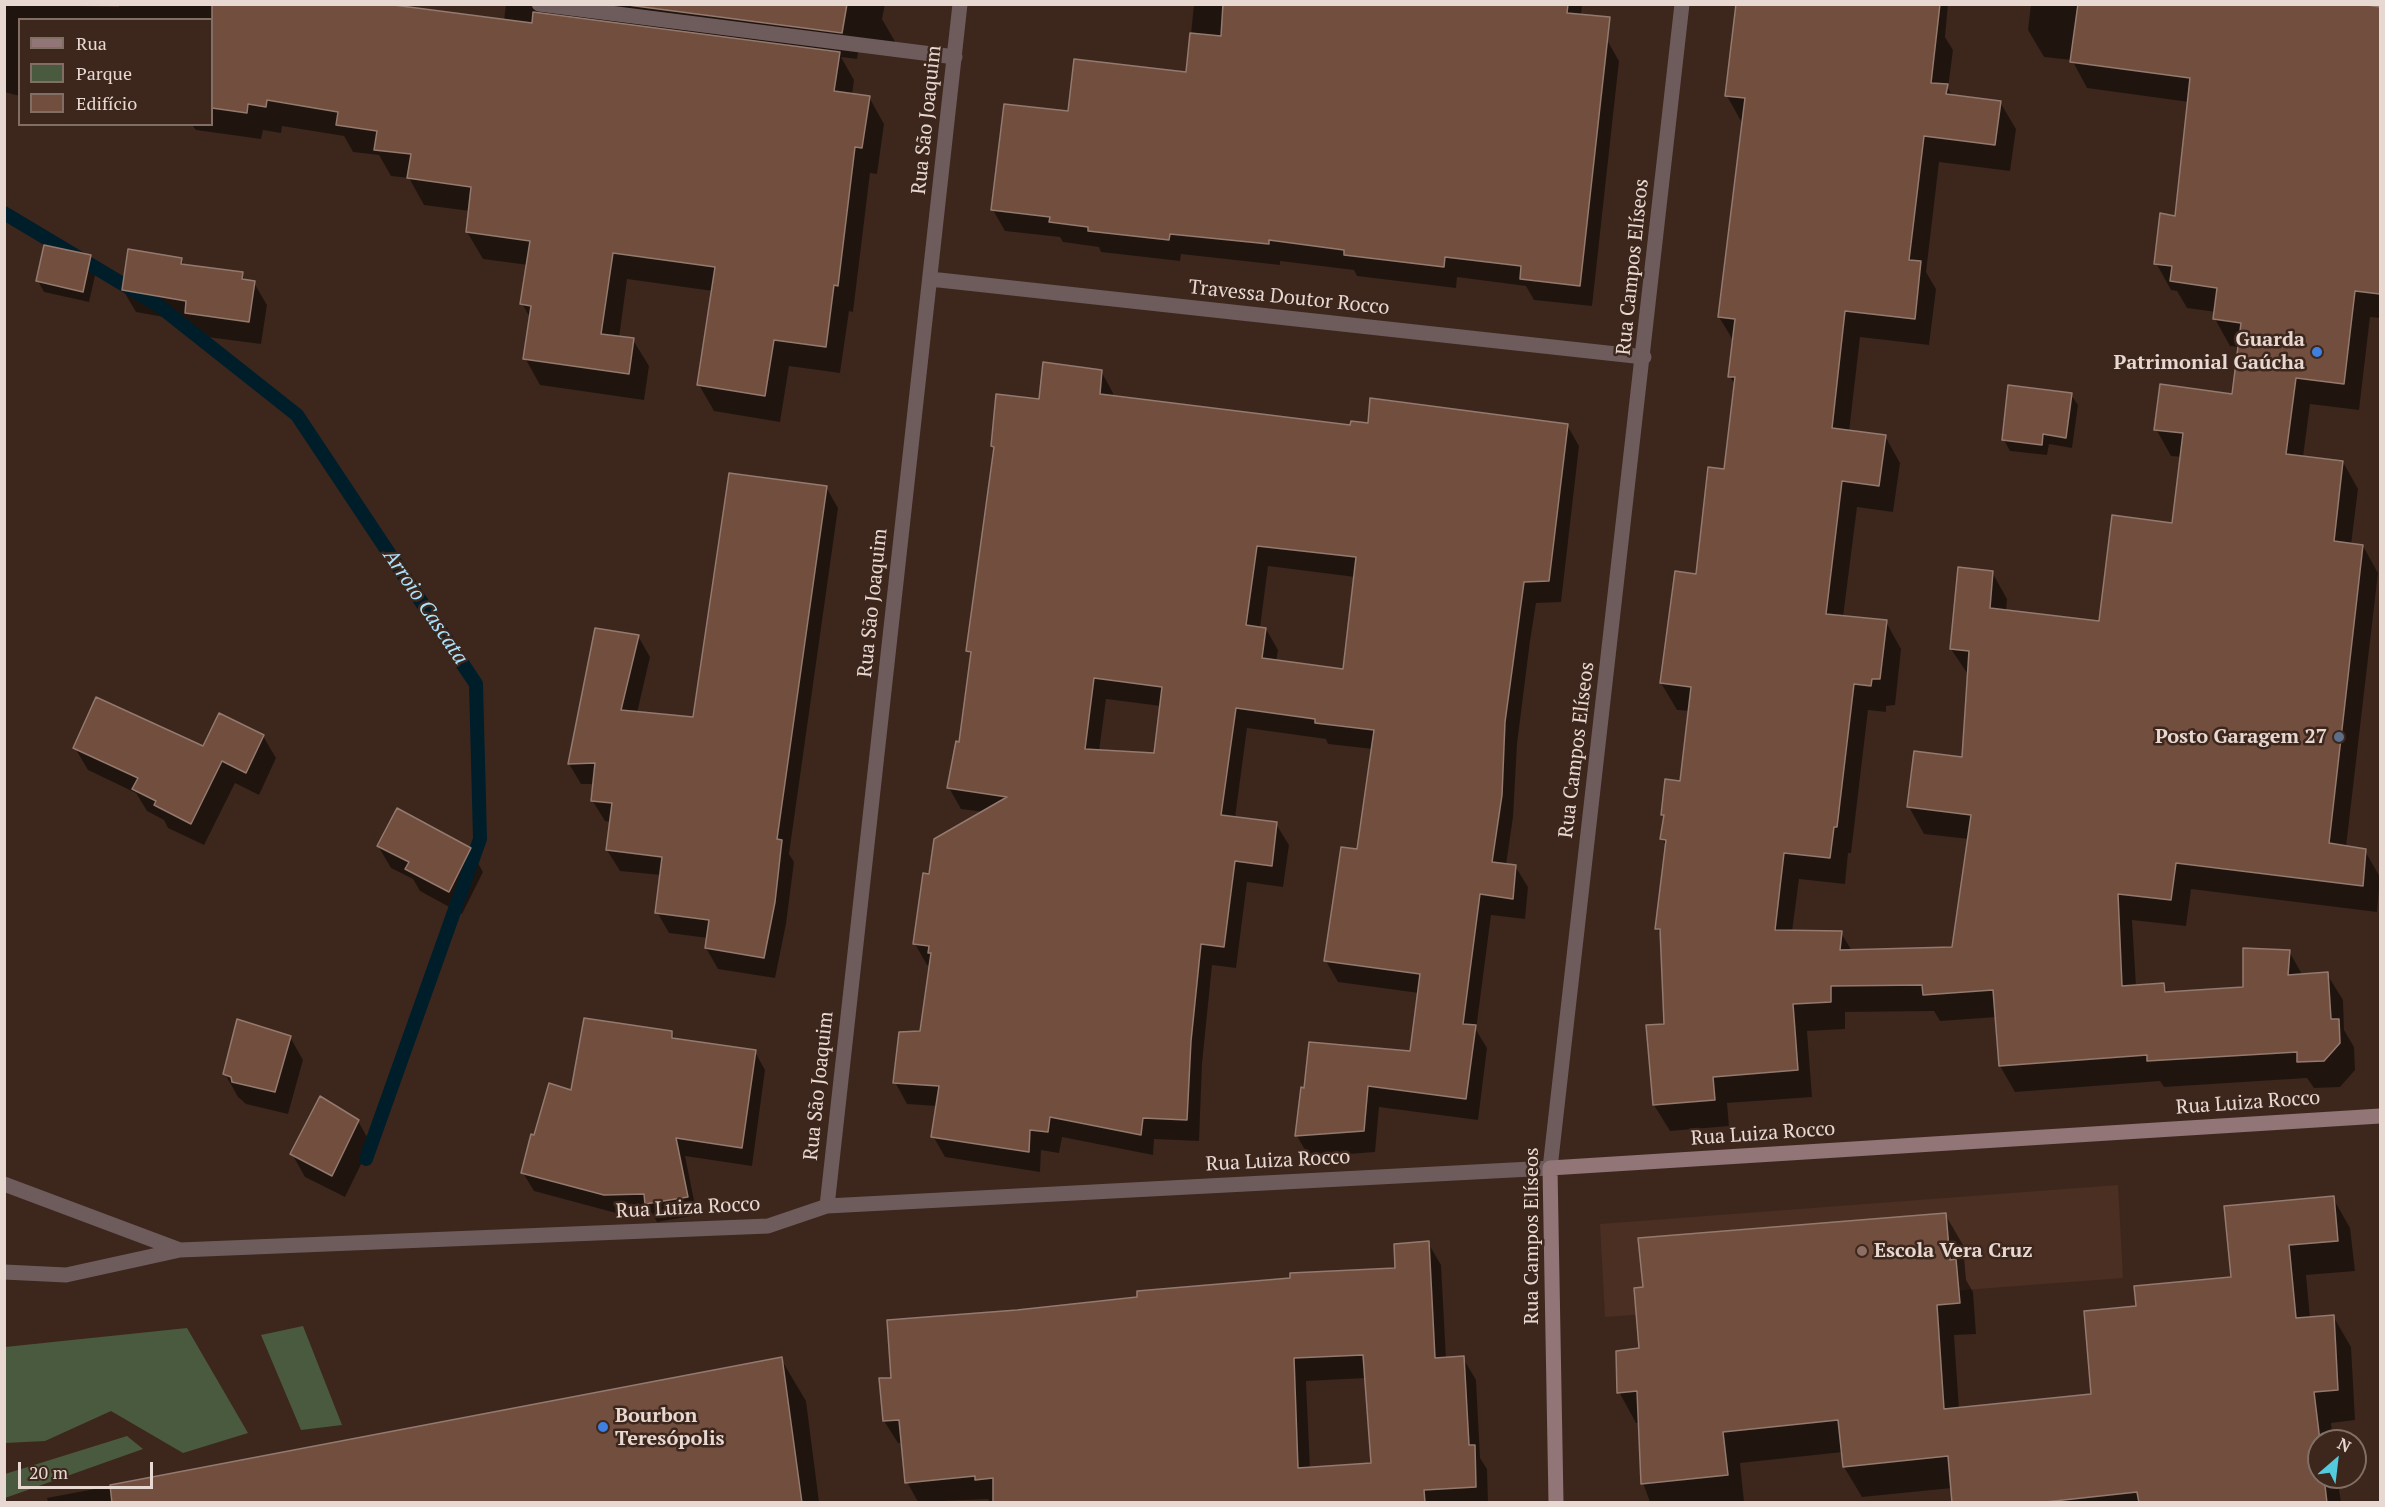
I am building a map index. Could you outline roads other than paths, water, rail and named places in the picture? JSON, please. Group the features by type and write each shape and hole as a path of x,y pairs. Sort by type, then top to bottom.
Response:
{"street":[{"path":"539,4 955,57"},
{"name":"Rua São Joaquim","path":"827,1206 960,4"},
{"name":"Rua Campos Elíseos","path":"1556,1503 1550,1168 1644,357 1682,4"},
{"name":"Travessa Doutor Rocco","path":"930,279 1644,357"},
{"name":"Rua Luiza Rocco","path":"180,1250 768,1226 827,1206 1550,1168 2380,1116"},
{"path":"4,1184 180,1250"},
{"path":"4,1272 27,1275 66,1275 180,1250"},
{"path":"4,1284 27,1275"}],"waterway":[{"name":"Arroio Cascata","path":"4,213 158,305 297,415 476,684 480,839 366,1159"}],"place":[{"name":"Guarda Patrimonial Gaúcha","path":"2317,352"},
{"name":"Posto Garagem 27","path":"2339,737"},
{"name":"Escola Vera Cruz","path":"1862,1251"},
{"name":"Bourbon Teresópolis","path":"603,1427"}]}
